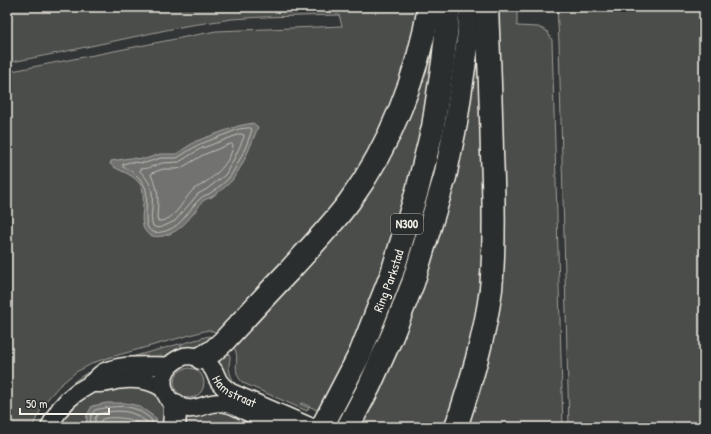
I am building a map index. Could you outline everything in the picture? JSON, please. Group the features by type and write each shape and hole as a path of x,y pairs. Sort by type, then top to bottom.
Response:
{"highway":[{"path":"200,358 213,352 223,342 316,242 336,219 362,182 384,143 410,82 420,50 429,7"},
{"name":"Ring Parkstad","path":"312,426 339,395 363,347 392,273 417,191 433,126 443,62 449,7"},
{"name":"Ring Parkstad","path":"348,427 369,387 392,336 413,283 445,177 456,123 468,40 471,7"},
{"path":"456,427 479,351 491,288 494,211 488,7"},
{"path":"169,396 175,413 174,427"}],"main road":[{"path":"169,396 163,383 164,374 168,366 175,360 183,357 192,356 200,358"},
{"name":"Hamstraat","path":"200,358 208,363 222,385 230,392 312,426"},
{"path":"50,427 58,412 68,400 76,392 91,383 100,374 114,368 122,367 168,366"},
{"name":"Hamstraat","path":"91,383 104,384 118,380 145,380 158,384 183,409 192,410 217,402 227,403 281,427"}],"shaded area":[{"path":"26,7 425,7 405,83 355,182 219,334 208,330 95,362 76,372 59,386 45,402 32,427 7,427 7,72 216,31 342,26 339,15 232,19 185,26 7,63 7,10"},
{"path":"434,7 437,62 411,191 354,354 319,411 302,403 300,404 309,408 307,411 243,383 237,373 236,354 232,345 338,221"},
{"path":"477,7 486,291 452,427 358,427 399,336"},
{"path":"495,7 517,7 517,26 538,27 547,31 552,40 563,427 461,427 479,366"},
{"path":"557,7 704,7 704,427 569,427"},
{"path":"209,336 218,342 167,359 91,373 74,384 42,427 39,427 44,416 64,390 91,370 102,365 179,344 182,346 181,344"},
{"path":"228,351 230,356 230,374 237,386 234,389 213,360"},
{"path":"189,368 200,372 204,383 200,394 189,398 178,394 174,383 178,372"},
{"path":"113,385 155,390 166,406 169,427 157,427 156,418 87,415 86,427 60,427 64,419 82,401 89,396"},
{"path":"220,408 270,427 178,427 181,415"}],"water":[{"path":"253,123 258,127 244,161 231,181 212,197 203,201 187,222 179,229 159,237 148,234 144,230 143,224 143,196 140,184 133,177 110,164 111,161 130,158 145,159 160,154 176,154 196,141 238,126"},
{"path":"107,403 126,403 139,406 156,418 157,427 86,427 87,415 92,406"}]}
